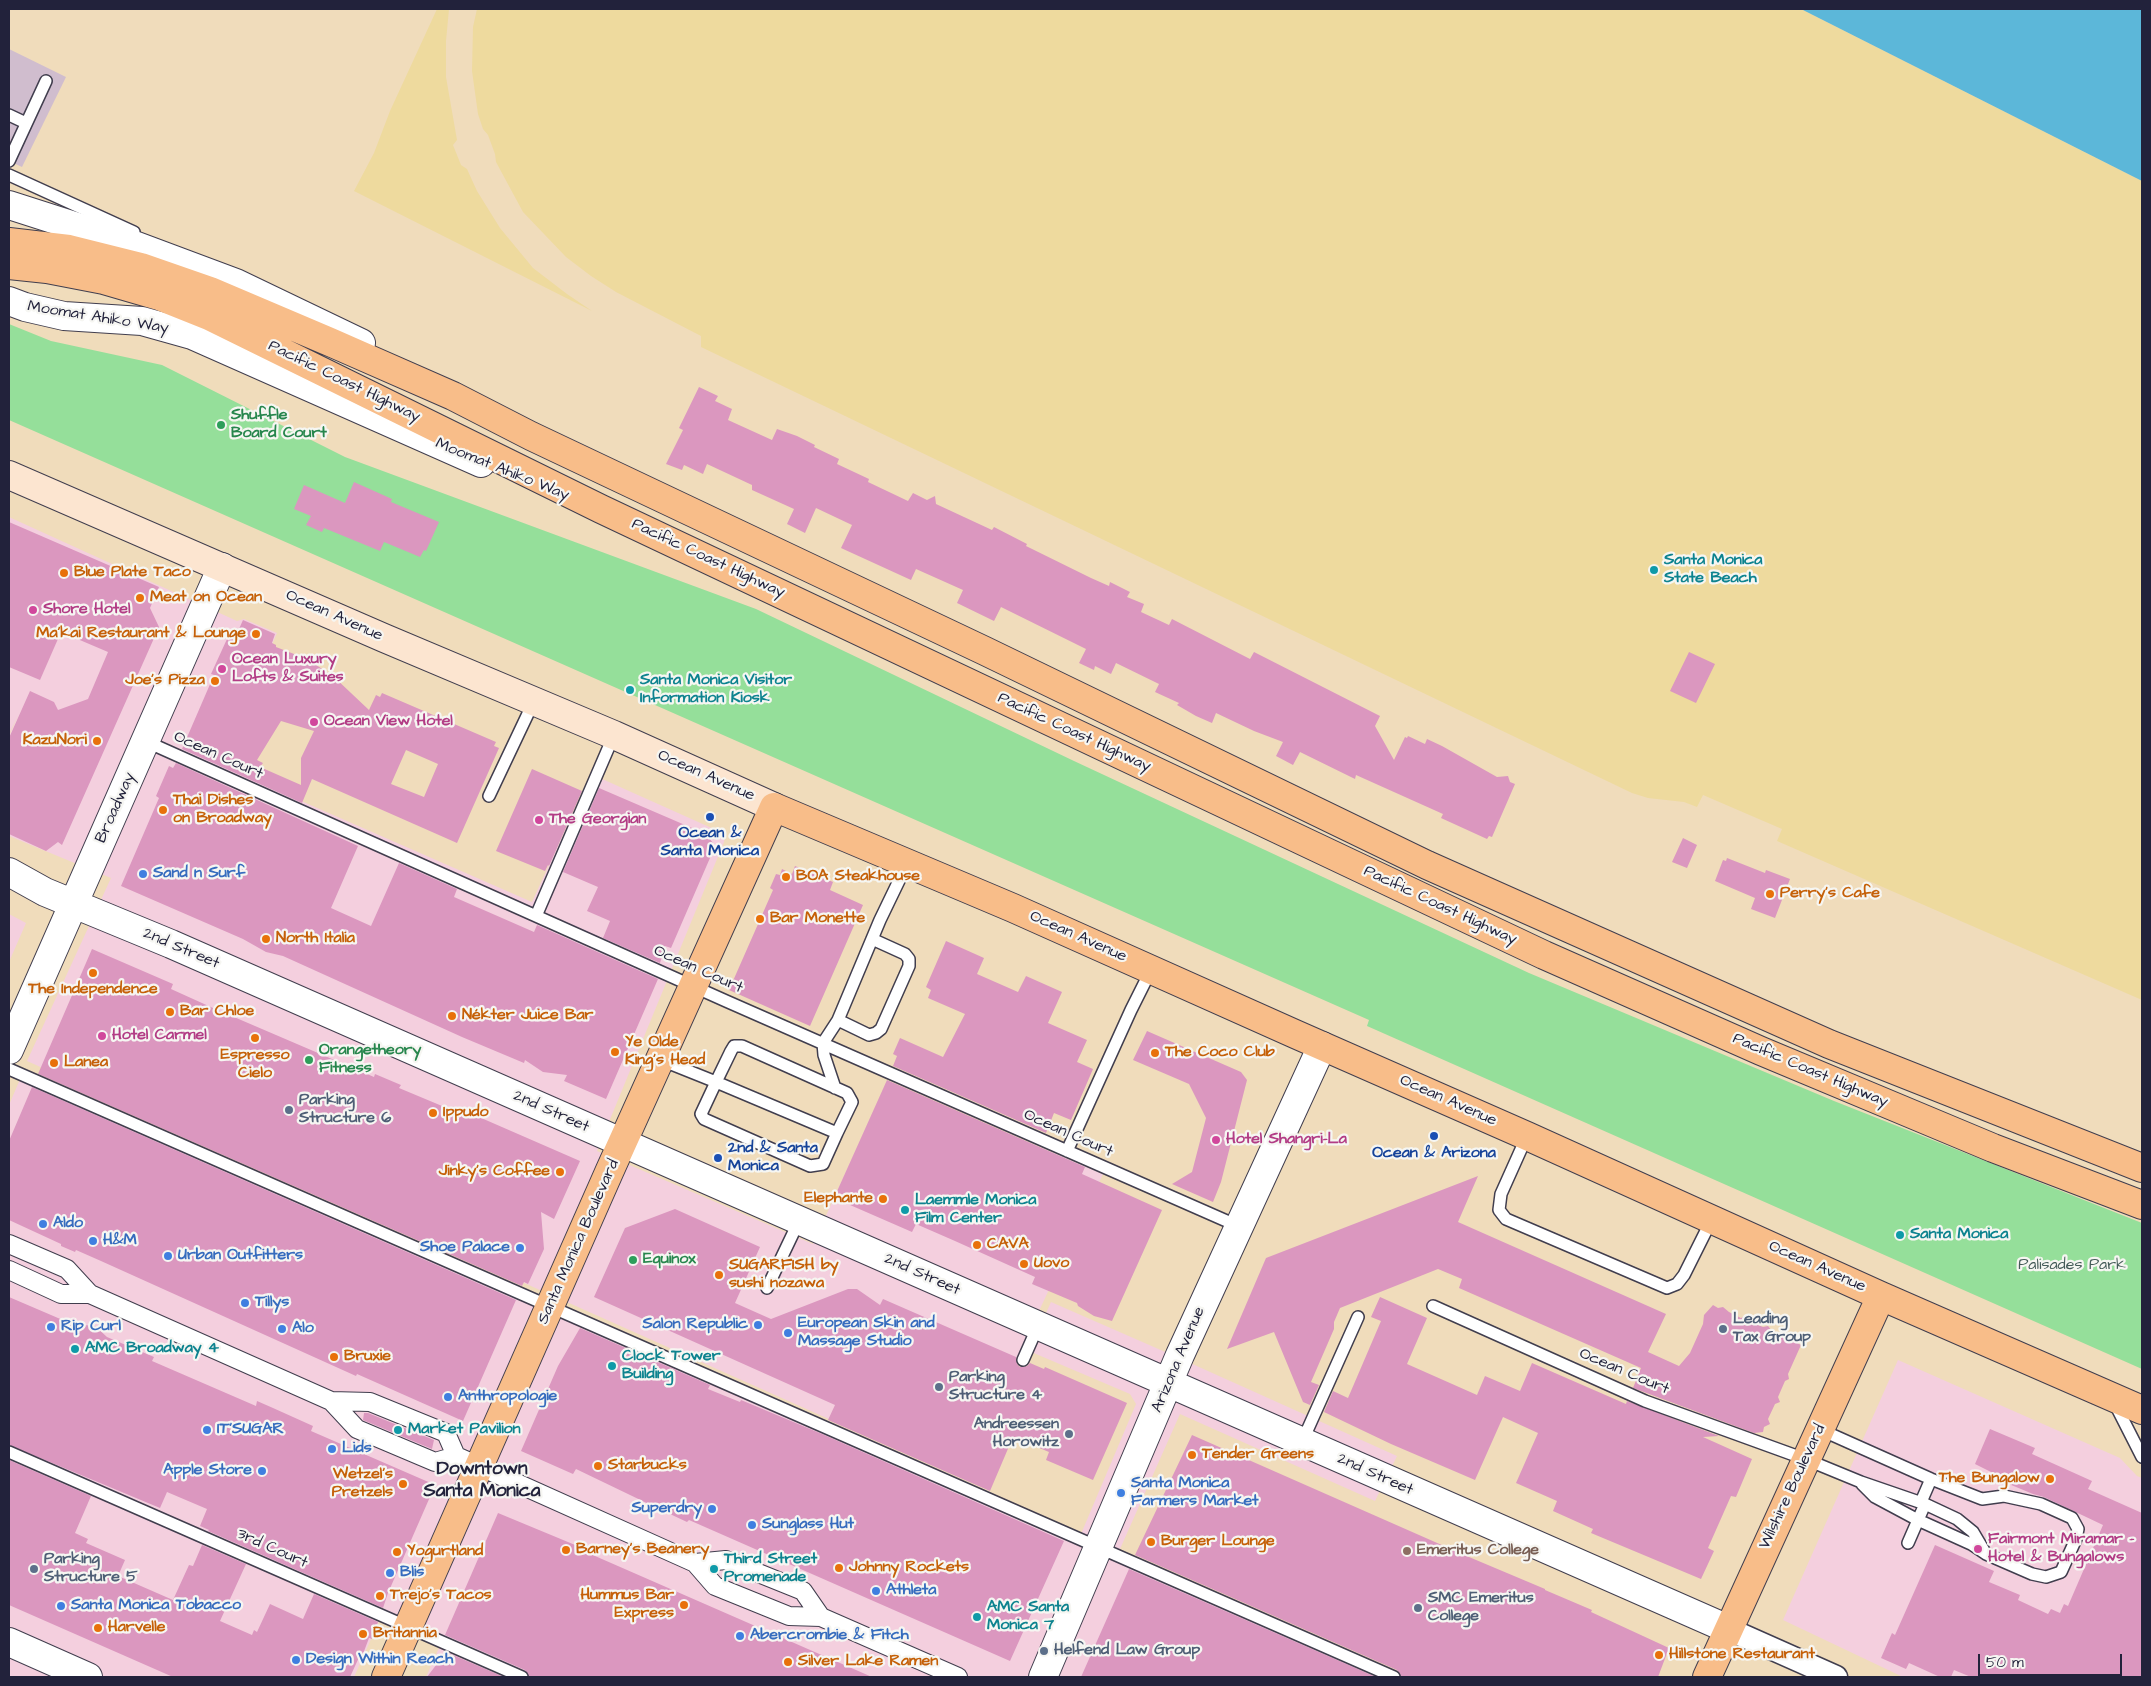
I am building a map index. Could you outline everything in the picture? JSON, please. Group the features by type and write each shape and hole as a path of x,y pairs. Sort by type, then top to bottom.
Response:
{"main road":[{"name":"Pacific Coast Highway","path":"9,242 69,249 106,257 185,282 453,396 531,436 985,651 1427,865 1829,1044 2142,1168"},
{"name":"Pacific Coast Highway","path":"9,265 76,274 113,282 159,296 209,316 601,509 1544,955 1761,1051 1993,1148 2142,1205"},
{"name":"Ocean Avenue","path":"9,475 614,735 774,807 1013,908 1527,1136 1881,1296 2142,1410"},
{"name":"Santa Monica Boulevard","path":"386,1677 409,1626 468,1461 550,1308 622,1143 695,986 774,807"},
{"path":"2069,1177 2083,1146"},
{"name":"Wilshire Boulevard","path":"1706,1677 1881,1296"}],"street":[{"path":"9,204 137,246 236,282 337,330 453,396"},
{"name":"Moomat Ahiko Way","path":"9,301 25,307 64,316 142,321 192,335 459,454 601,509"},
{"name":"Broadway","path":"9,1050 222,567"},
{"name":"2nd Street","path":"9,872 45,892 171,944 1836,1677"},
{"name":"Arizona Avenue","path":"1043,1677 1238,1226 1322,1046"},
{"path":"9,1244 67,1269 90,1294 331,1400 370,1402 446,1433 468,1461"},
{"path":"9,1270 60,1294 90,1294"},
{"path":"331,1400 356,1430 435,1462 468,1461 695,1563 715,1586 789,1616 821,1618 958,1677"},
{"path":"695,1563 726,1560 803,1592 821,1618"},
{"path":"9,1642 88,1677"}],"lane":[{"path":"9,162 46,81"},
{"path":"9,115 26,123"},
{"path":"9,175 236,282"},
{"path":"489,796 534,701"},
{"path":"536,916 614,735"},
{"name":"Ocean Court","path":"145,741 1238,1226"},
{"path":"835,1088 824,1055 823,1043 838,1020 872,939 907,864"},
{"path":"838,1020 869,1034 876,1033 881,1029 909,966 909,959 905,954 872,939"},
{"path":"1067,1151 1151,970"},
{"path":"734,1046 742,1046 847,1093 852,1102 823,1164 810,1166 708,1122 702,1114 716,1082 734,1046"},
{"path":"661,1060 837,1133"},
{"path":"9,1069 1394,1677"},
{"path":"1527,1136 1500,1194 1499,1210 1506,1219 1668,1288 1677,1284 1684,1275 1712,1220"},
{"path":"767,1288 799,1221"},
{"name":"Ocean Court","path":"1433,1306 1646,1401 1805,1459 1861,1482 1923,1503 1957,1519 1973,1532 1986,1554"},
{"path":"1302,1442 1358,1317"},
{"path":"1023,1360 1038,1326"},
{"path":"2111,1396 2142,1457"},
{"path":"1819,1429 1931,1479 1982,1499 2004,1496 2041,1504 2072,1518 2078,1528 2076,1539 2061,1572 2046,1577 2032,1574 1986,1554 1970,1544 1875,1498 1861,1482"},
{"name":"3rd Court","path":"9,1452 522,1677"},
{"path":"1908,1543 1918,1520 1931,1479"}],"shaded area":[{"path":"9,49 66,77 22,167 9,161"},
{"path":"9,517 237,621 244,619 277,633 219,765 532,902 591,774 725,834 724,842 597,1151 813,1244 887,1082 1103,1174 961,1478 27,1061 111,878 9,836 9,736 19,714 9,734"},
{"path":"9,914 26,923 9,962"},
{"name":"Third Street Promenade","path":"24,1070 1078,1541 1136,1404 1130,1394 1029,1351 1051,1302 1179,1358 1397,1456 1375,1501 1180,1414 1116,1558 1381,1677 538,1677 9,1445 9,1105"},
{"name":"Fairmont Miramar - Hotel & Bungalows","path":"1898,1360 2120,1458 2137,1476 2142,1478 2142,1677 1903,1677 1783,1620"},
{"path":"9,1455 380,1619 354,1677 9,1677"},
{"path":"439,1648 506,1677 426,1677"}],"green space":[{"name":"Palisades Park","path":"9,324 51,341 162,365 345,457 756,609 1074,761 1529,973 1834,1101 2142,1223 2142,1369 1367,1026 1369,1020 9,420"}],"sand":[{"path":"437,9 449,9 446,41 446,77 457,140 453,145 461,165 467,169 477,191 500,228 533,268 592,311 354,191 374,153 390,111"},
{"name":"Santa Monica State Beach","path":"477,9 1801,9 2142,181 2142,1000 1777,841 1782,829 1703,795 1697,807 1684,802 1648,798 1632,793 701,347 701,336 616,292 591,276 566,257 523,212 496,162 488,135 483,129 478,114 472,71 473,27"}],"water":[{"path":"1801,9 2142,9 2142,181"}],"building":[{"path":"699,387 718,396 715,401 732,409 728,420 772,440 777,429 797,436 839,459 837,464 869,479 868,482 908,501 913,493 927,500 935,496 936,504 992,530 994,527 1027,544 1026,546 1091,578 1109,586 1110,582 1130,592 1127,597 1144,604 1141,612 1169,625 1172,619 1250,659 1254,652 1380,716 1375,726 1394,760 1405,737 1407,738 1408,736 1425,744 1427,739 1497,777 1508,776 1510,782 1515,784 1492,837 1489,836 1487,839 1441,818 1443,814 1356,775 1355,779 1300,752 1293,765 1276,756 1283,742 1216,713 1212,723 1196,716 1177,705 1179,703 1155,692 1159,684 1116,663 1111,674 1095,666 1094,670 1079,663 1086,649 1001,607 994,621 957,603 963,590 916,569 911,580 841,548 852,525 816,508 805,533 787,524 794,509 752,490 752,485 707,464 703,474 684,465 682,470 666,464 683,430 679,428"},
{"path":"354,482 392,499 391,502 439,522 426,551 424,550 420,557 384,542 380,551 324,528 322,532 306,525 311,516 294,509 304,485 345,503"},
{"path":"9,522 159,587 150,608 159,627 62,845 58,842 46,851 9,834 9,738 30,691 54,702 58,710 88,699 108,652 61,632 40,680 9,667"},
{"path":"243,620 275,634 272,643 276,647 307,659 333,676 369,710 376,695 380,697 382,693 496,742 494,746 499,748 457,843 312,779 302,803 182,749 214,675 211,674 227,639 229,641 233,630 239,629","holes":["281,721 314,731 301,758 301,785 260,767 263,763 257,760","406,750 438,764 424,797 391,784"]},
{"path":"1689,652 1715,664 1696,703 1670,691"},
{"path":"176,763 358,846 331,908 371,926 399,863 457,889 454,897 534,932 537,925 658,979 606,1099 564,1081 567,1075 543,1072 525,1060 524,1063 462,1037 283,956 266,952 243,939 121,886 159,798 156,796 169,766 173,768"},
{"name":"The Georgian","path":"532,769 582,791 549,866 545,871 496,851"},
{"path":"599,788 706,834 713,843 713,851 671,948 665,946 660,963 603,938 610,921 587,911 598,887 563,872"},
{"path":"1683,838 1697,845 1687,868 1672,862"},
{"path":"1727,858 1765,873 1766,870 1790,879 1775,918 1751,909 1755,898 1715,881 1723,860 1726,861"},
{"path":"795,866 833,882 830,890 863,905 810,1026 729,990 773,890 770,888 776,874 780,875 782,869 792,874"},
{"path":"946,941 984,958 977,974 1018,992 1026,976 1062,992 1048,1023 1087,1040 1077,1062 1093,1069 1071,1120 1054,1113 1046,1133 893,1066 897,1056 893,1054 900,1038 943,1057 965,1014 928,998 931,990 926,987"},
{"path":"92,949 173,984 171,989 213,1008 374,1077 375,1074 401,1085 399,1088 454,1111 456,1107 580,1161 554,1219 541,1212 544,1249 528,1284 524,1282 522,1286 38,1074"},
{"name":"Hotel Shangri-La","path":"1147,1031 1241,1072 1247,1080 1221,1182 1213,1202 1172,1184 1192,1172 1206,1118 1189,1084 1133,1060"},
{"path":"887,1080 1085,1167 1082,1174 1162,1210 1112,1321 1094,1316 1078,1306 1077,1303 1032,1284 1035,1277 955,1241 916,1224 912,1232 834,1198"},
{"path":"32,1087 516,1300 463,1421 357,1374 356,1376 76,1250 75,1252 61,1246 61,1244 9,1220 9,1141"},
{"path":"1478,1176 1458,1222 1666,1314 1648,1352 1679,1366 1690,1353 1703,1324 1704,1315 1713,1305 1718,1308 1723,1307 1741,1318 1745,1316 1751,1322 1763,1327 1768,1326 1773,1332 1786,1338 1791,1336 1793,1341 1801,1345 1788,1374 1789,1379 1785,1381 1778,1397 1780,1402 1775,1404 1768,1419 1770,1424 1764,1427 1763,1432 1754,1433 1633,1388 1641,1368 1459,1288 1462,1279 1438,1269 1340,1308 1334,1322 1334,1329 1311,1382 1319,1385 1310,1405 1303,1402 1274,1332 1227,1349 1266,1258"},
{"path":"675,1209 760,1247 735,1303 771,1319 848,1289 857,1289 880,1305 883,1299 1016,1357 1017,1364 1020,1367 1027,1366 1030,1363 1044,1369 1045,1367 1127,1403 1093,1480 1046,1460 1049,1452 1013,1437 990,1491 828,1420 835,1405 594,1297 625,1228"},
{"path":"9,1297 72,1324 95,1326 107,1337 154,1357 152,1361 256,1406 257,1401 273,1408 313,1426 311,1431 433,1484 433,1490 383,1608 208,1531 200,1526 207,1509 167,1492 160,1508 9,1445"},
{"path":"1380,1297 1427,1318 1407,1364 1477,1395 1485,1376 1520,1391 1532,1363 1626,1404 1627,1401 1719,1436 1703,1437 1752,1459 1736,1497 1731,1496 1708,1548 1714,1551 1701,1579 1591,1533 1593,1529 1553,1511 1557,1501 1516,1483 1538,1433 1503,1417 1475,1480 1391,1444 1324,1412 1333,1391 1348,1398 1381,1321 1371,1317"},
{"path":"580,1328 710,1385 708,1389 740,1402 741,1400 822,1434 1064,1541 1010,1661 689,1520 687,1522 576,1469 573,1474 521,1451 558,1366"},
{"name":"Market Pavilion","path":"364,1413 434,1440 432,1449 363,1420"},
{"path":"1990,1429 2035,1448 2032,1454 2092,1481 2088,1489 2142,1513 2142,1677 1971,1677 1954,1670 1951,1677 1940,1677 1909,1663 1906,1669 1881,1658 1892,1633 1895,1635 1935,1545 1994,1571 1989,1582 2020,1595 2018,1600 2048,1614 2051,1609 2060,1613 2064,1604 2068,1606 2103,1525 2044,1497 2004,1482 2005,1479 1975,1464"},
{"path":"1192,1435 1545,1589 1669,1648 1658,1677 1401,1677 1397,1670 1135,1555"},
{"path":"9,1460 91,1496 75,1533 88,1539 86,1543 125,1560 118,1576 173,1600 189,1565 193,1566 202,1545 246,1564 220,1621 252,1635 254,1630 257,1632 270,1604 303,1619 314,1594 378,1622 372,1639 369,1638 363,1654 361,1653 350,1677 173,1677 9,1605"},
{"path":"498,1513 580,1547 579,1549 872,1677 529,1677 525,1670 445,1635"},
{"path":"1129,1569 1376,1677 1081,1677"},
{"path":"446,1652 504,1677 427,1677"}],"place":[{"name":"Shuffle Board Court","path":"221,425"},
{"name":"Santa Monica State Beach","path":"1654,570"},
{"name":"Blue Plate Taco","path":"64,573"},
{"name":"Meat on Ocean","path":"140,598"},
{"name":"Shore Hotel","path":"33,610"},
{"name":"Ma'kai Restaurant & Lounge","path":"256,634"},
{"name":"Ocean Luxury Lofts & Suites","path":"222,669"},
{"name":"Joe's Pizza","path":"215,681"},
{"name":"Santa Monica Visitor Information Kiosk","path":"630,690"},
{"name":"Ocean View Hotel","path":"314,722"},
{"name":"KazuNori","path":"97,741"},
{"name":"Thai Dishes on Broadway","path":"163,810"},
{"name":"Ocean & Santa Monica","path":"710,817"},
{"name":"The Georgian","path":"539,820"},
{"name":"Sand n Surf","path":"143,874"},
{"name":"BOA Steakhouse","path":"786,877"},
{"name":"Perry's Cafe","path":"1770,894"},
{"name":"Bar Monette","path":"760,919"},
{"name":"North Italia","path":"266,939"},
{"name":"The Independence","path":"93,973"},
{"name":"Bar Chloe","path":"170,1012"},
{"name":"Nékter Juice Bar","path":"452,1016"},
{"name":"Hotel Carmel","path":"102,1036"},
{"name":"Espresso Cielo","path":"255,1038"},
{"name":"Ye Olde King's Head","path":"615,1052"},
{"name":"The Coco Club","path":"1155,1053"},
{"name":"Orangetheory Fitness","path":"309,1060"},
{"name":"Lanea","path":"54,1063"},
{"name":"Parking Structure 6","path":"289,1110"},
{"name":"Ippudo","path":"433,1113"},
{"name":"Ocean & Arizona","path":"1434,1136"},
{"name":"Hotel Shangri-La","path":"1216,1140"},
{"name":"2nd & Santa Monica","path":"718,1158"},
{"name":"Jinky's Coffee","path":"560,1172"},
{"name":"Elephante","path":"883,1199"},
{"name":"Laemmle Monica Film Center","path":"905,1210"},
{"name":"Aldo","path":"43,1224"},
{"name":"Santa Monica","path":"1900,1235"},
{"name":"H&M","path":"93,1241"},
{"name":"CAVA","path":"977,1245"},
{"name":"Shoe Palace","path":"520,1248"},
{"name":"Urban Outfitters","path":"168,1256"},
{"name":"Equinox","path":"633,1260"},
{"name":"Uovo","path":"1024,1264"},
{"name":"SUGARFISH by sushi nozawa","path":"719,1275"},
{"name":"Tillys","path":"245,1303"},
{"name":"Salon Republic","path":"758,1325"},
{"name":"Rip Curl","path":"51,1327"},
{"name":"Alo","path":"282,1329"},
{"name":"Leading Tax Group","path":"1723,1329"},
{"name":"European Skin and Massage Studio","path":"788,1333"},
{"name":"AMC Broadway 4","path":"75,1349"},
{"name":"Bruxie","path":"334,1357"},
{"name":"Clock Tower Building","path":"612,1366"},
{"name":"Parking Structure 4","path":"939,1387"},
{"name":"Anthropologie","path":"448,1397"},
{"name":"IT'SUGAR","path":"207,1430"},
{"name":"Market Pavilion","path":"398,1430"},
{"name":"Andreessen Horowitz","path":"1069,1434"},
{"name":"Lids","path":"332,1449"},
{"name":"Tender Greens","path":"1192,1455"},
{"name":"Starbucks","path":"598,1466"},
{"name":"Apple Store","path":"262,1471"},
{"name":"The Bungalow","path":"2050,1479"},
{"name":"Wetzel's Pretzels","path":"403,1484"},
{"name":"Santa Monica Farmers Market","path":"1121,1493"},
{"name":"Superdry","path":"712,1509"},
{"name":"Sunglass Hut","path":"752,1525"},
{"name":"Burger Lounge","path":"1151,1542"},
{"name":"Fairmont Miramar - Hotel & Bungalows","path":"1978,1549"},
{"name":"Barney's Beanery","path":"566,1550"},
{"name":"Emeritus College","path":"1407,1551"},
{"name":"Yogurtland","path":"397,1552"},
{"name":"Johnny Rockets","path":"839,1568"},
{"name":"Parking Structure 5","path":"34,1569"},
{"name":"Third Street Promenade","path":"714,1569"},
{"name":"Blis","path":"390,1573"},
{"name":"Athleta","path":"876,1591"},
{"name":"Trejo‘s Tacos","path":"380,1596"},
{"name":"Hummus Bar Express","path":"684,1605"},
{"name":"Santa Monica Tobacco","path":"61,1606"},
{"name":"SMC Emeritus College","path":"1418,1608"},
{"name":"AMC Santa Monica 7","path":"977,1617"},
{"name":"Harvelle","path":"98,1628"},
{"name":"Britannia","path":"363,1634"},
{"name":"Abercrombie & Fitch","path":"740,1636"},
{"name":"Helfend Law Group","path":"1044,1651"},
{"name":"Hillstone Restaurant","path":"1659,1655"},
{"name":"Design Within Reach","path":"296,1660"},
{"name":"Silver Lake Ramen","path":"788,1662"}],"district":[{"name":"Downtown Santa Monica","path":"482,1481"}]}
